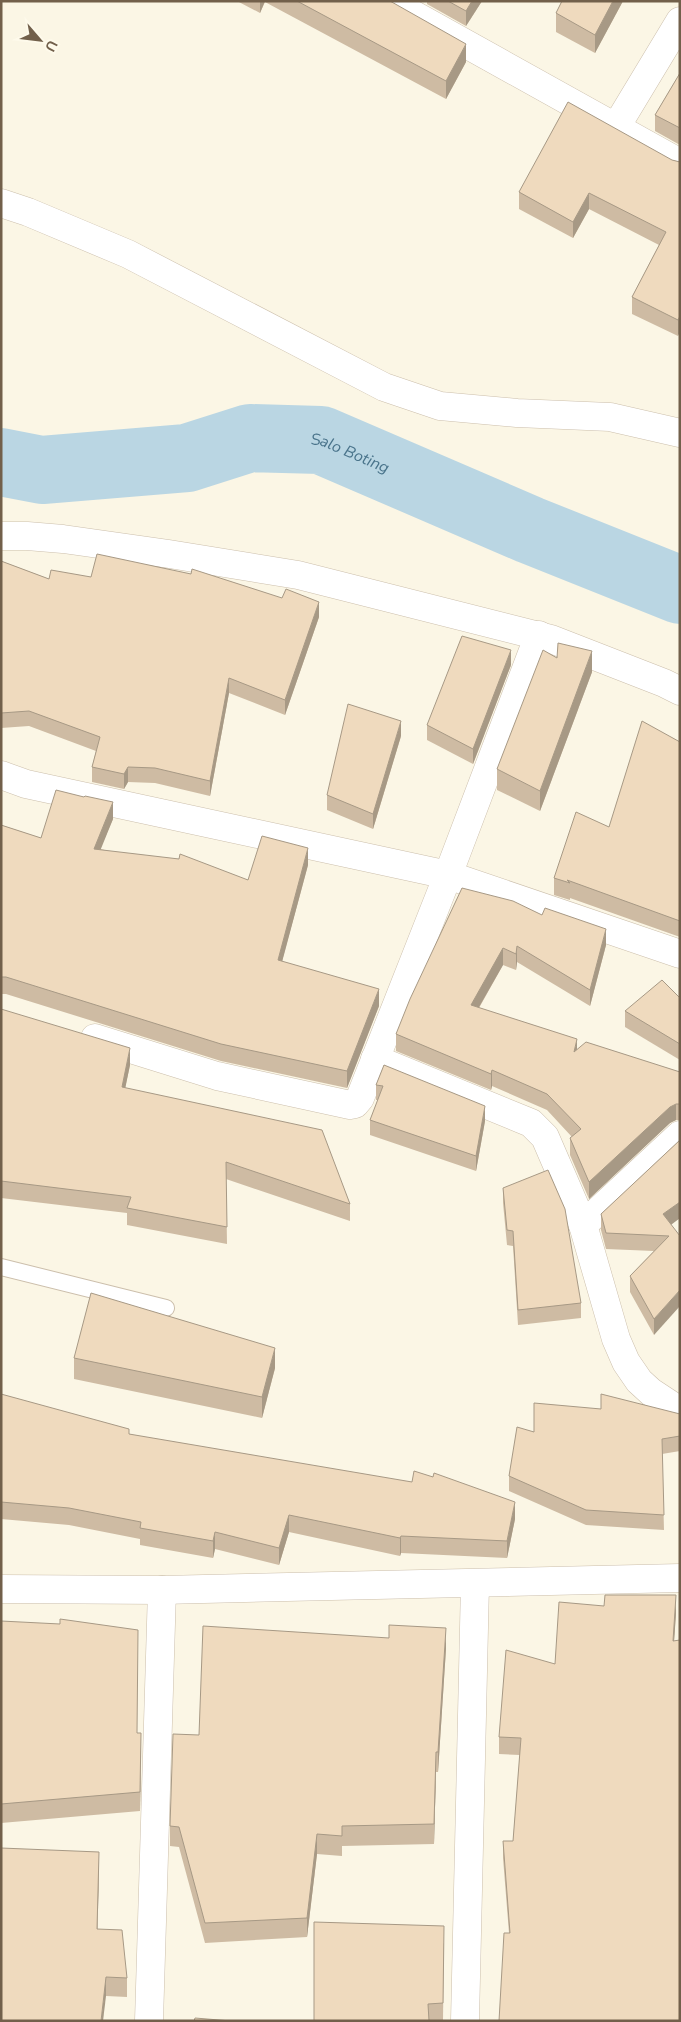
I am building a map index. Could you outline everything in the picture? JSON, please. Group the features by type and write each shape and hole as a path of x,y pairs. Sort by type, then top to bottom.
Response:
{"street":[{"path":"390,1 680,163"},
{"path":"616,127 680,21"},
{"path":"1,203 28,212 128,254 384,387 440,406 517,413 610,418 680,433"},
{"path":"1,536 63,539 298,575 573,646 680,691"},
{"path":"67,1029 218,1076 350,1105 355,1104 360,1098 448,875 539,636"},
{"path":"1,775 26,784 448,875 680,954"},
{"path":"375,1059 515,1116 538,1128 545,1137 583,1225 616,1339 626,1362 639,1381 651,1392 680,1411"},
{"path":"583,1225 680,1135"},
{"path":"1,1589 162,1590 680,1578"},
{"path":"466,2021 475,1584"},
{"path":"149,2021 162,1590"}],"lane":[{"path":"1,1267 166,1308"}],"building":[{"path":"297,1 390,1 466,44 446,81"},
{"path":"448,1 472,1 466,11"},
{"path":"562,1 613,1 595,35 556,13"},
{"path":"680,73 680,128 655,115"},
{"path":"568,102 672,160 680,162 680,316 678,320 632,297 666,232 589,193 573,222 519,192"},
{"path":"97,554 191,574 192,569 282,598 286,589 319,602 285,700 229,678 210,781 155,768 128,767 124,774 92,767 100,737 29,711 1,713 1,561 49,579 51,570 91,577"},
{"path":"462,636 511,650 473,749 427,725"},
{"path":"558,643 592,651 540,791 497,769 543,650 557,658"},
{"path":"348,704 401,721 373,814 327,795"},
{"path":"642,721 680,742 680,921 567,880 570,883 554,878 576,812 609,827"},
{"path":"56,790 113,802 94,849 179,859 180,854 248,880 262,836 308,848 278,960 379,989 347,1071 221,1044 1,977 1,825 41,838"},
{"path":"462,888 513,901 542,915 545,908 606,929 590,990 517,946 516,954 503,948 471,1005 577,1039 574,1052 586,1042 680,1072 680,1104 670,1107 589,1182 570,1138 581,1129 547,1094 492,1070 491,1074 396,1034 410,999"},
{"path":"662,980 680,998 680,1044 625,1011"},
{"path":"1,1009 130,1048 122,1087 322,1130 350,1204 226,1162 227,1227 127,1208 131,1197 1,1181"},
{"path":"384,1065 485,1106 476,1156 370,1120 383,1086 376,1085"},
{"path":"680,1140 680,1202 663,1214 680,1236 680,1290 654,1319 630,1276 669,1236 606,1233 601,1214"},
{"path":"548,1170 565,1209 581,1303 518,1310 513,1231 507,1230 503,1188"},
{"path":"91,1293 275,1348 262,1397 74,1358"},
{"path":"1,1394 129,1429 129,1434 412,1482 414,1471 433,1477 434,1473 515,1502 507,1541 401,1536 400,1538 289,1515 279,1548 215,1532 213,1541 140,1528 141,1522 69,1508 1,1502"},
{"path":"601,1394 680,1414 680,1436 662,1439 664,1515 586,1510 509,1476 517,1427 534,1432 534,1403 601,1409"},
{"path":"605,1595 676,1595 673,1641 680,1640 680,2021 499,2021 504,1933 510,1933 503,1841 513,1841 521,1738 499,1737 506,1650 555,1664 559,1602 604,1606"},
{"path":"60,1619 138,1630 137,1733 141,1733 140,1792 1,1804 1,1621 60,1624"},
{"path":"389,1625 446,1628 438,1752 436,1752 434,1824 342,1826 342,1836 317,1834 307,1918 205,1923 179,1827 170,1826 173,1734 199,1735 203,1626 389,1638"},
{"path":"1,1848 99,1852 97,1929 122,1930 127,1978 106,1977 101,2021 1,2021"},
{"path":"314,1922 444,1926 443,2003 428,2004 429,2021 314,2021"},
{"path":"195,2018 231,2021 194,2021"}],"waterway":[{"name":"Salo Boting","path":"1,462 42,470 187,458 250,438 321,440 530,530 680,590"}]}
